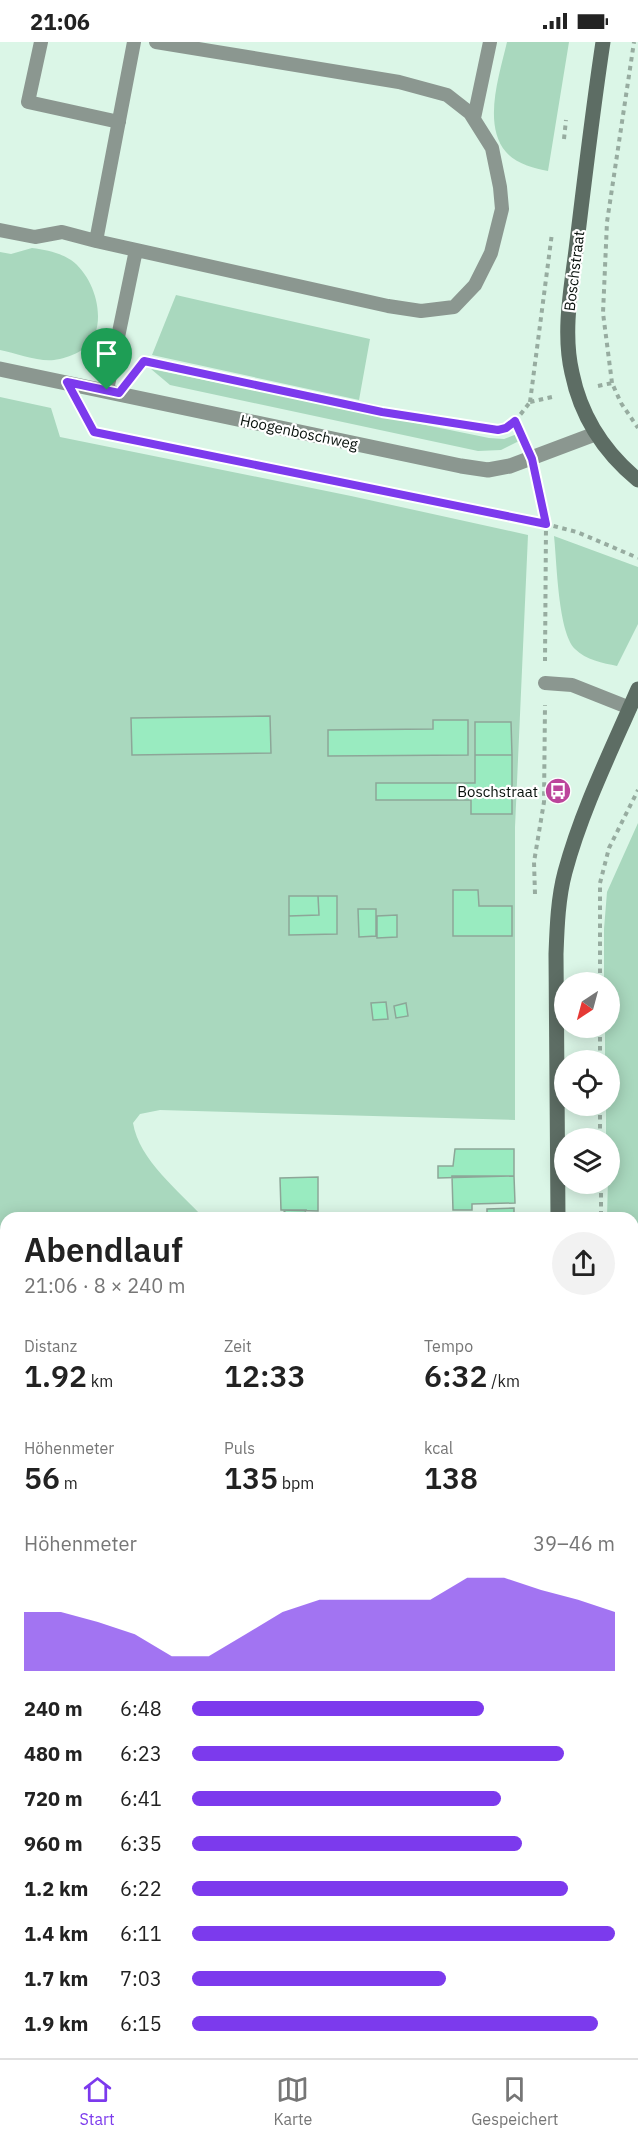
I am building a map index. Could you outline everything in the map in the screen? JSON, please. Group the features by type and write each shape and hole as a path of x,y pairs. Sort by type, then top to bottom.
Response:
{"street":[{"name":"Boschstraat","path":"603,42 567,336 576,390 595,434 614,459 638,480"},
{"name":"Hoogenboschweg","path":"0,369 488,470 532,459 595,434"},
{"path":"558,1212 556,954 558,913 565,873 584,814 638,689"}],"lane":[{"path":"41,42 28,102 118,122"},
{"path":"96,241 134,42"},
{"path":"0,230 35,237 62,232 388,306 421,311 454,307 475,285 491,253 502,209 492,148 474,118 447,95 399,82 156,42"},
{"path":"474,118 490,42"},
{"path":"113,392 136,250"},
{"path":"545,683 572,685 630,708"}],"path":[{"name":"Boschstraat","path":"612,383 603,314 607,222 634,42"},
{"path":"113,392 144,361 382,412 498,430 506,428 515,421 530,402"},
{"path":"67,382 94,432 546,524 577,532 638,558"},
{"path":"515,421 532,459 546,524 544,802 534,862 535,897"},
{"path":"600,972 600,883 609,848 638,790"},
{"path":"601,1194 601,1212"}],"green space":[{"path":"507,42 569,42 548,171 515,160 499,141 495,127 495,98"},
{"path":"32,248 57,253 71,260 85,275 94,294 98,314 95,334 84,349 66,357 41,360 0,350 0,252 11,254"},
{"path":"176,295 370,339 359,400 152,355"},
{"path":"151,369 489,438 504,439 517,434 519,441 501,450 478,451 170,385"},
{"path":"0,397 51,408 60,437 351,496 528,535 515,827 515,1120 160,1110 140,1114 133,1123 137,1137 143,1150 161,1174 198,1212 0,1212"},
{"path":"554,536 638,567 638,624 617,666 584,656 569,640 557,579"},
{"path":"638,823 638,1212 607,1212 608,1194 620,1194 620,1128 606,1128 606,1116 620,1116 620,1050 605,1050 605,1038 620,1038 620,972 604,972 607,892"}],"building":[{"path":"270,716 271,753 132,755 131,718"},
{"path":"433,720 468,720 468,755 328,756 328,730 433,729"},
{"path":"475,722 511,722 512,755 475,755"},
{"path":"475,755 512,755 512,814 471,814 471,800 376,800 376,783 475,783"},
{"path":"453,890 478,890 479,906 512,906 512,936 453,936"},
{"path":"289,896 318,896 319,915 289,916"},
{"path":"318,896 337,896 337,934 289,935 289,916 319,915"},
{"path":"358,909 376,909 376,936 359,937"},
{"path":"397,915 397,937 377,938 377,916"},
{"path":"386,1002 388,1019 373,1020 371,1003"},
{"path":"406,1003 408,1016 396,1018 394,1006"},
{"path":"455,1149 514,1149 514,1176 438,1178 438,1166 453,1166"},
{"path":"452,1176 514,1176 515,1203 472,1204 472,1210 453,1210"},
{"path":"318,1177 318,1211 281,1210 280,1178"},
{"path":"514,1208 514,1212 487,1212 487,1209"},
{"path":"283,1210 306,1210 305,1212 285,1212"}],"place":[{"name":"Boschstraat","path":"558,791"}],"route":[{"path":"144,361 382,412 498,430 506,428 515,421 532,459 546,524 94,432 67,382 107,390 119,393 144,361"}]}
